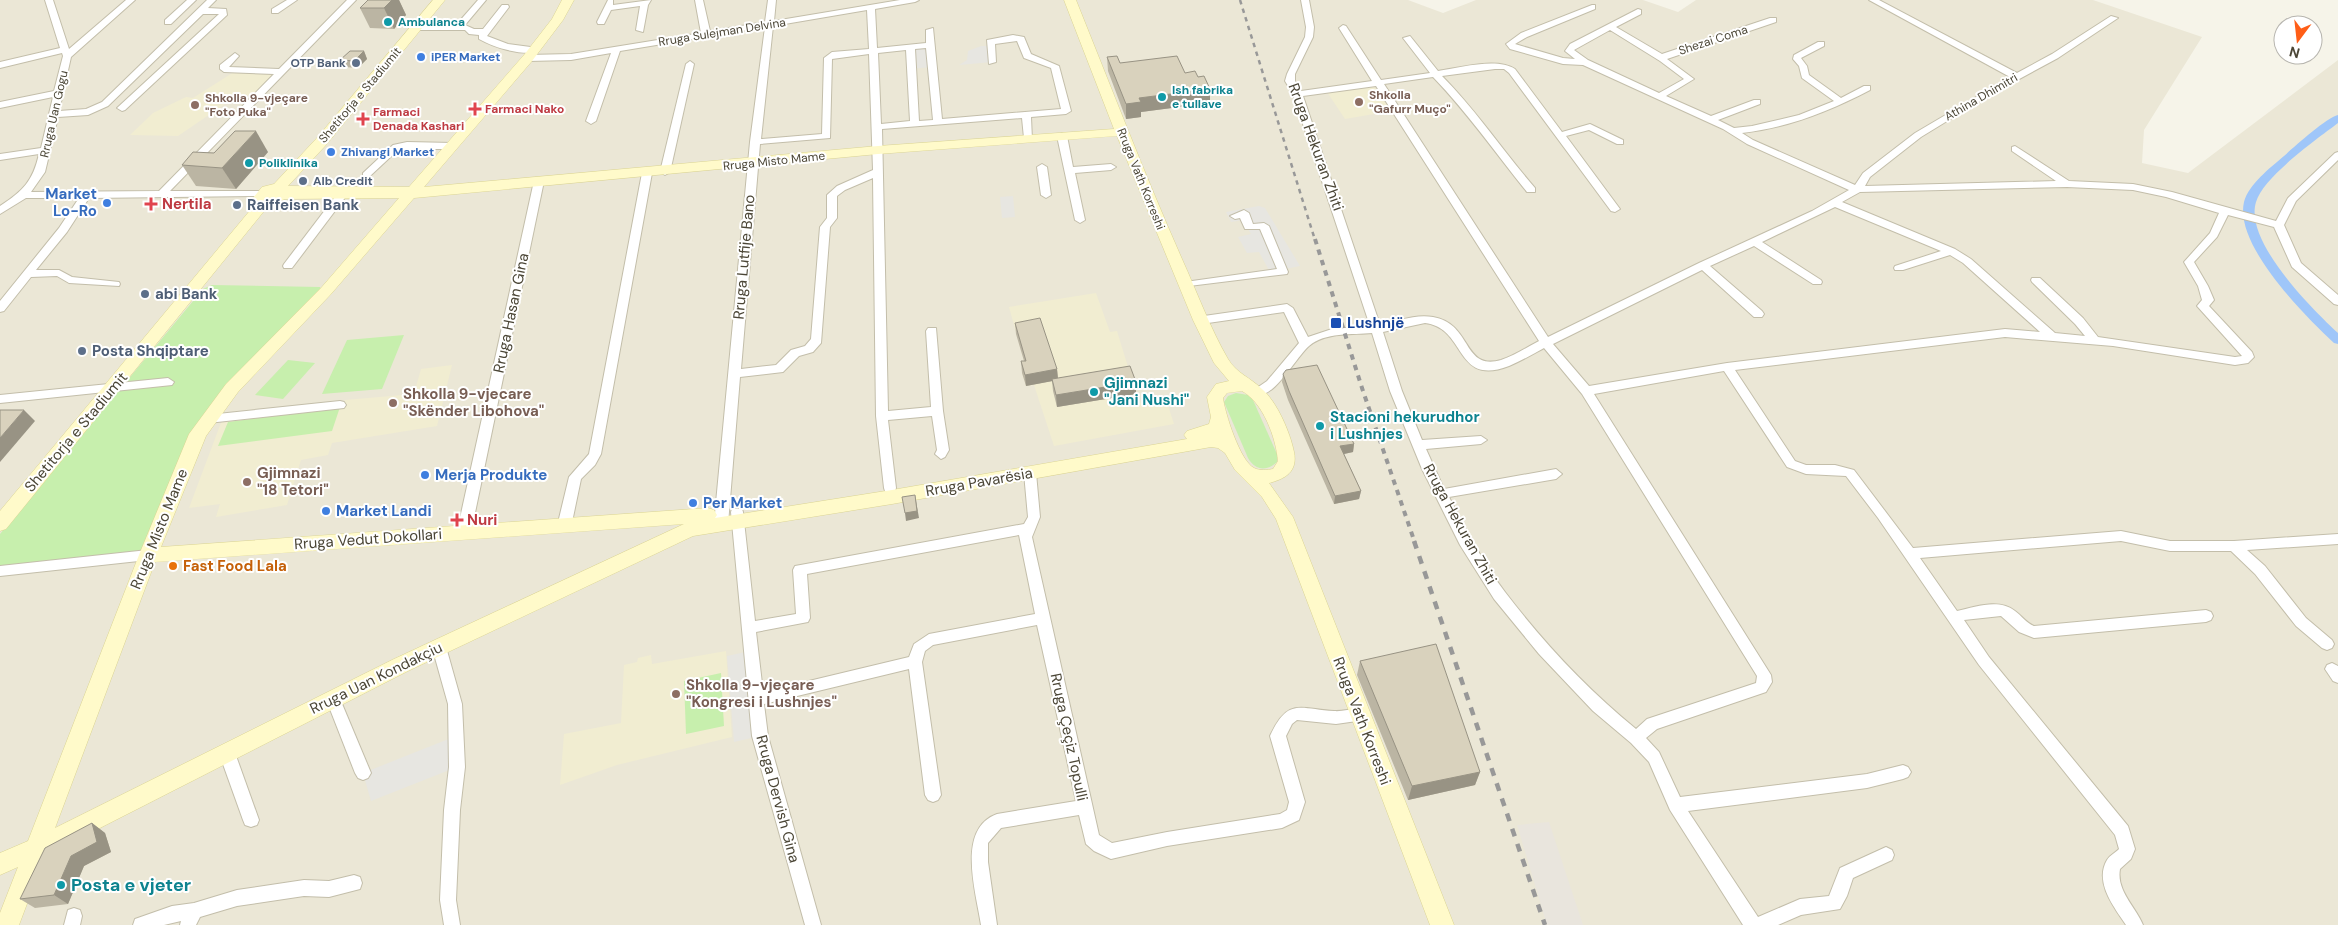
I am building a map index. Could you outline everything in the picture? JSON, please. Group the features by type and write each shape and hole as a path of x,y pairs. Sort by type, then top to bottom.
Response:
{"main road":[{"name":"Shetitorja e Stadiumit","path":"283,191 438,0"},
{"name":"Rruga Misto Mame","path":"7,925 148,555 198,434 232,388 418,192 453,146 532,54 557,20 568,0"},
{"name":"Rruga Vath Korreshi","path":"1070,0 1185,285 1217,356 1229,372 1252,389 1271,417 1286,453 1287,461 1280,494 1284,518"},
{"name":"Rruga Misto Mame","path":"283,191 342,195 418,192 665,172 878,150 1123,132"},
{"name":"Rruga Misto Mame","path":"283,191 418,192"},
{"path":"263,197 277,199 283,191"},
{"name":"Shetitorja e Stadiumit","path":"0,524 114,387 263,197"},
{"name":"Rruga Vath Korreshi","path":"1217,356 1221,378 1215,402 1233,450 1241,467 1268,492 1284,518 1442,925"},
{"path":"1216,393 1229,386 1252,389"},
{"name":"Rruga Pavarësia","path":"729,518 1202,434 1217,428 1220,415"},
{"name":"Rruga Pavarësia","path":"729,518 1030,474 1211,441 1222,442 1233,450"},
{"path":"1248,473 1265,477 1279,474 1284,470"},
{"name":"Rruga Uan Kondakçiu","path":"0,864 37,848 679,525 697,527 729,518"},
{"name":"Rruga Vedut Dokollari","path":"148,555 464,532 564,527 679,525"}],"street":[{"name":"Rruga Uan Gogu","path":"24,195 40,172 66,53 49,0"},
{"path":"0,65 66,53 131,0"},
{"path":"168,22 192,0"},
{"path":"53,114 98,109 212,0"},
{"path":"275,11 293,0"},
{"path":"162,194 352,0"},
{"path":"459,28 482,0"},
{"path":"699,0 706,34"},
{"name":"Rruga Lutfije Bano","path":"729,518 734,374 755,142 772,0"},
{"name":"Rruga Sulejman Delvina","path":"485,32 482,37 492,42 532,54 561,58 915,0"},
{"name":"Rruga Hekuran Zhiti","path":"1305,0 1310,27 1309,37 1291,74 1290,81 1298,94 1396,391 1441,494 1465,541 1499,595 1544,650 1598,707 1636,738 1654,757 1676,804 1753,925"},
{"path":"1873,0 2017,77"},
{"path":"600,22 609,4 646,1 640,30"},
{"path":"417,27 467,28 472,32 485,32 505,7"},
{"path":"871,7 878,150 882,416 890,488"},
{"path":"1585,62 1563,61 1513,47 1510,44 1524,35 1592,7"},
{"path":"122,108 223,15 223,11 201,10"},
{"path":"1638,12 1569,48 1569,51 1585,62 1734,131 1750,142 1848,187 1853,193"},
{"name":"Athina Dhimitri","path":"1853,193 1866,175 1918,135 2055,56 2114,18"},
{"name":"Shezai Coma","path":"1660,96 1690,79 1663,59 1669,54 1773,20"},
{"path":"1343,28 1379,82 1455,205 1546,343 1586,391 1764,675 1765,682 1761,688 1652,724 1636,738"},
{"path":"1613,29 1663,59"},
{"path":"915,124 922,68 930,45 930,30"},
{"path":"877,127 1066,111 1055,66 1027,56 1021,39 1013,38 990,42 992,62"},
{"path":"1407,38 1437,76 1460,99 1499,152 1531,190"},
{"path":"1822,44 1797,56 1797,59 1803,66 1804,76 1840,101"},
{"path":"755,142 827,136 828,58 836,53 930,45"},
{"path":"910,46 922,68 938,122"},
{"path":"591,121 617,49"},
{"path":"160,51 185,51"},
{"path":"235,56 223,67 224,69 283,72"},
{"path":"665,172 690,64"},
{"path":"1298,94 1437,76 1495,66 1506,67 1512,71 1615,208"},
{"path":"1734,131 1783,123 1840,101 1867,88"},
{"path":"0,105 58,93"},
{"path":"1710,120 1757,102"},
{"path":"1026,115 1029,138"},
{"path":"1560,135 1590,127 1620,142"},
{"path":"1062,136 1080,220"},
{"path":"366,175 396,147 407,145 453,146"},
{"path":"2015,149 2067,184"},
{"path":"0,157 45,150"},
{"path":"2276,224 2292,200 2338,155"},
{"path":"1042,166 1046,195"},
{"path":"1070,170 1110,167"},
{"path":"734,374 779,369 795,353 814,345 817,340 825,227 832,218 832,195 836,191 878,172"},
{"path":"564,527 575,477 591,462 595,454 647,173"},
{"name":"Rruga Hasan Gina","path":"464,532 539,181"},
{"path":"1252,389 1271,384 1305,343 1326,334 1377,329 1409,321 1426,320 1440,323 1454,330 1470,360 1478,366 1489,368 1505,363 1853,193 2067,184 2142,189 2168,194 2276,224 2296,265 2338,301"},
{"path":"0,211 24,195 162,194 263,197"},
{"path":"0,308 63,230 86,195"},
{"path":"288,266 342,195"},
{"path":"1835,203 1951,251 1966,261 2052,337"},
{"path":"1586,391 1727,367 2005,333 2095,341 2235,361 2244,360 2248,357 2246,352 2203,306 2208,300 2203,286 2189,262 2191,256 2203,247 2228,212"},
{"path":"1185,285 1283,272 1264,226 1249,226 1244,213 1235,216"},
{"path":"1755,242 1816,282"},
{"path":"1899,268 1951,251"},
{"path":"1704,265 1758,314"},
{"path":"27,274 59,273 69,280 115,284"},
{"path":"2036,280 2079,321 2095,341"},
{"path":"1201,320 1287,308 1305,343"},
{"path":"932,331 937,410 943,450 941,454"},
{"path":"1727,367 1791,464 1808,472 1836,470 1850,473 2020,705 2122,831 2128,846 2126,854 2116,862 2111,871 2113,886 2135,925"},
{"path":"0,399 168,382"},
{"path":"208,419 340,405"},
{"path":"882,416 937,410"},
{"path":"1418,445 1481,440"},
{"name":"Rruga Çeçiz Topulli","path":"989,925 980,862 980,842 986,832 997,821 1085,807 1024,537 1034,517 1030,474"},
{"path":"1441,494 1556,474"},
{"name":"Rruga Dervish Gina","path":"729,518 748,628 760,736 766,764 813,925"},
{"path":"748,628 803,618 800,570 1029,528"},
{"path":"1909,554 2121,536 2170,546 2234,546 2338,539"},
{"path":"2234,546 2260,570 2301,622 2326,644"},
{"name":"Rruga Vedut Dokollari","path":"0,571 148,555"},
{"path":"1953,616 2000,610 2007,613 2022,629 2034,632 2206,616"},
{"path":"933,795 914,662 919,648 929,640 1043,618"},
{"path":"439,647 455,704 457,767 452,810 448,900 452,925"},
{"path":"756,700 914,662"},
{"path":"333,699 362,773"},
{"path":"1085,807 1092,839 1100,846 1111,851 1168,839 1282,821 1293,815 1297,802 1278,736 1289,716 1302,712 1329,718 1360,716"},
{"path":"227,753 251,820"},
{"path":"1676,804 1858,782 1903,772"},
{"path":"1759,925 1800,907 1834,903 1839,896 1846,873 1886,855"},
{"path":"141,925 172,914 191,918 237,898 304,888 329,889 354,882"}],"shaded area":[{"path":"0,0 1408,0 1443,13 1476,0 1643,0 1678,12 1696,0 2093,0 2202,37 2144,130 2142,163 2188,173 2338,60 2338,925 0,925"},
{"path":"930,45 932,67 911,69 910,47"},
{"path":"981,46 991,46 992,62 959,65 967,60 968,51"},
{"name":"Shkolla 9-vjeçare \"Foto Puka\"","path":"234,72 275,74 253,95 238,95 178,136 130,135 153,113 186,97 193,98"},
{"name":"Shkolla \"Gafurr Muço\"","path":"1373,85 1391,111 1345,119 1327,92"},
{"path":"1013,196 1015,217 1002,218 1000,197"},
{"path":"1259,206 1265,208 1300,266 1270,272 1259,252 1247,253 1238,237 1251,234 1243,220 1231,222 1226,212"},
{"path":"1096,293 1110,332 1117,331 1139,403 1166,399 1174,424 1054,446 1034,385 1026,386 1022,373 1027,372 1009,307"},
{"name":"Gjimnazi \"18 Tetori\"","path":"452,365 437,426 332,443 328,455 301,460 287,505 216,517 220,504 189,508 222,420 342,406 345,400 414,394 421,369"},
{"name":"Shkolla 9-vjeçare \"Kongresi i Lushnjes\"","path":"726,651 732,737 617,765 560,785 564,734 621,723 624,665 637,662 638,658 651,655 652,664"},
{"path":"750,651 760,736 734,742 727,656"},
{"path":"456,736 457,767 371,801 363,773"},
{"path":"1549,822 1583,925 1547,925 1517,825"}],"green space":[{"path":"212,285 320,287 322,291 234,380 143,548 139,552 0,568 0,534 203,289"},
{"path":"404,335 382,389 322,394 347,340"},
{"path":"288,360 315,363 283,399 255,395"},
{"path":"1236,393 1248,395 1253,400 1277,454 1277,462 1269,467 1257,467 1248,458 1224,402 1228,396"},
{"path":"340,407 332,431 218,446 228,422"},
{"path":"721,673 724,726 686,734 684,681"}],"building":[{"path":"368,0 392,0 384,8 360,8"},
{"path":"350,51 364,51 354,61 340,60"},
{"path":"1117,56 1120,63 1177,56 1185,73 1195,71 1198,77 1204,76 1210,89 1139,98 1141,102 1126,104 1107,57"},
{"path":"235,131 256,131 222,168 182,165 193,152 214,153"},
{"path":"1040,318 1057,369 1025,375 1021,361 1026,361 1015,323"},
{"name":"Stacioni hekurudhor i Lushnjes","path":"1317,365 1354,444 1340,446 1361,491 1335,496 1283,374 1286,370"},
{"path":"1130,366 1136,382 1056,395 1052,379"},
{"path":"0,410 24,410 0,438"},
{"path":"915,495 917,511 905,513 902,497"},
{"path":"1436,644 1480,772 1412,786 1360,661"},
{"path":"92,823 97,842 71,856 54,895 20,899 45,848"}],"waterway":[{"path":"2338,118 2289,157 2264,181 2250,202 2249,218 2255,237 2265,257 2279,277 2311,314 2338,340"}],"railway":[{"path":"1240,0 1315,240"},
{"path":"1315,239 1362,388 1415,543"},
{"path":"1414,541 1545,925"}],"place":[{"name":"Ambulanca","path":"388,22"},
{"name":"iPER Market","path":"421,57"},
{"name":"OTP Bank","path":"356,63"},
{"name":"Ish fabrika e tullave","path":"1162,97"},
{"name":"Shkolla \"Gafurr Muço\"","path":"1359,102"},
{"name":"Shkolla 9-vjeçare \"Foto Puka\"","path":"195,105"},
{"name":"Farmaci Nako","path":"475,109"},
{"name":"Farmaci Denada Kashari","path":"363,119"},
{"name":"Zhivangi Market","path":"331,152"},
{"name":"Poliklinika","path":"249,163"},
{"name":"Alb Credit","path":"303,181"},
{"name":"Market Lo-Ro","path":"107,203"},
{"name":"Nertila","path":"151,204"},
{"name":"Raiffeisen Bank","path":"237,205"},
{"name":"abi Bank","path":"145,294"},
{"name":"Lushnjë","path":"1336,323"},
{"name":"Posta Shqiptare","path":"82,351"},
{"name":"Gjimnazi \"Jani Nushi\"","path":"1094,392"},
{"name":"Shkolla 9-vjecare \"Skënder Libohova\"","path":"393,403"},
{"name":"Stacioni hekurudhor i Lushnjes","path":"1320,426"},
{"name":"Merja Produkte","path":"425,475"},
{"name":"Gjimnazi \"18 Tetori\"","path":"247,482"},
{"name":"Per Market","path":"693,503"},
{"name":"Market Landi","path":"326,511"},
{"name":"Nuri","path":"457,520"},
{"name":"Fast Food Lala","path":"173,566"},
{"name":"Shkolla 9-vjeçare \"Kongresi i Lushnjes\"","path":"676,694"},
{"name":"Posta e vjeter","path":"61,885"}]}
